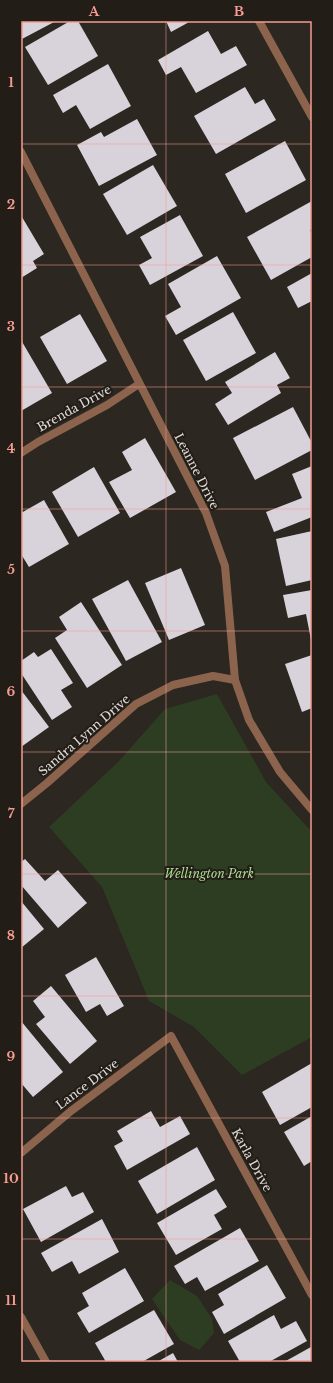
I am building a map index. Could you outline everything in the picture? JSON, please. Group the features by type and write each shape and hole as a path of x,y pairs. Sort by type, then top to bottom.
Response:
{"street":[{"path":"259,21 312,117"},
{"name":"Leanne Drive","path":"21,152 206,513 225,566 235,680 249,720 280,772 312,810"},
{"name":"Brenda Drive","path":"21,453 38,442 107,405 139,384"},
{"name":"Sandra Lynn Drive","path":"21,804 47,783 136,704 173,685 213,676 235,680"},
{"name":"Lance Drive","path":"21,1153 71,1111 171,1036"},
{"name":"Karla Drive","path":"171,1036 312,1296"},
{"path":"21,1317 46,1362"}],"green space":[{"name":"Wellington Park","path":"217,694 266,782 312,832 312,1037 242,1075 194,1027 149,1001 102,887 49,827 119,761 165,709"},
{"path":"170,1280 197,1296 212,1319 214,1333 199,1350 180,1340 152,1299"}],"building":[{"path":"21,21 56,21 22,39"},
{"path":"70,21 78,21 98,56 48,85 25,47"},
{"path":"166,21 191,21 171,32"},
{"path":"208,31 221,54 236,46 247,65 196,93 181,67 166,75 158,60"},
{"path":"108,64 131,106 90,129 76,105 63,113 53,95"},
{"path":"245,87 255,104 264,99 276,120 216,154 194,116"},
{"path":"137,119 157,155 99,186 77,145 101,132 104,137"},
{"path":"285,141 306,180 246,213 225,174"},
{"path":"153,165 177,206 127,235 103,194"},
{"path":"312,201 312,229 310,230 312,234 312,257 271,280 247,237"},
{"path":"180,215 203,256 150,285 139,265 152,258 140,237"},
{"path":"22,217 44,254 33,261 37,268 21,278 21,218"},
{"path":"217,256 241,298 176,335 165,316 181,307 168,284"},
{"path":"312,273 312,301 298,308 287,287"},
{"path":"233,312 256,353 206,381 183,340"},
{"path":"80,314 107,361 67,384 40,337"},
{"path":"21,340 52,393 21,411"},
{"path":"275,352 290,378 277,385 281,393 228,425 215,404 232,393 225,382"},
{"path":"293,407 312,443 312,450 255,480 233,438"},
{"path":"145,438 176,492 130,518 109,482 132,470 122,452"},
{"path":"312,466 312,517 274,532 266,512 302,498 292,474"},
{"path":"94,467 120,513 78,537 52,492"},
{"path":"44,500 69,544 29,567 21,554 21,513"},
{"path":"312,531 312,580 286,586 276,539"},
{"path":"181,568 205,625 169,640 145,583"},
{"path":"128,580 162,642 126,661 92,599"},
{"path":"312,590 311,640 306,614 288,618 283,595"},
{"path":"81,602 122,665 87,688 55,638 67,630 59,617"},
{"path":"51,649 73,683 61,690 72,707 52,720 21,673 21,661 34,652 38,657"},
{"path":"312,655 312,708 302,712 285,664"},
{"path":"21,690 49,727 21,747"},
{"path":"25,859 45,881 58,870 87,903 58,928 21,885 21,862"},
{"path":"21,901 44,929 21,948"},
{"path":"96,957 124,1006 107,1016 100,1004 86,1012 65,975"},
{"path":"51,986 97,1041 70,1064 36,1024 45,1017 33,1001"},
{"path":"21,1021 63,1072 33,1097 21,1083"},
{"path":"312,1063 312,1107 280,1125 262,1092"},
{"path":"151,1111 160,1127 180,1116 190,1134 127,1170 114,1146 123,1141 117,1131"},
{"path":"312,1116 312,1161 304,1166 284,1132"},
{"path":"197,1147 215,1180 157,1214 138,1181"},
{"path":"66,1186 72,1197 83,1192 94,1212 41,1242 23,1209"},
{"path":"216,1189 227,1207 214,1215 222,1229 176,1255 157,1223"},
{"path":"102,1219 119,1252 79,1274 72,1261 52,1272 41,1253"},
{"path":"240,1228 259,1261 205,1291 197,1277 185,1284 174,1266"},
{"path":"267,1265 286,1298 224,1334 212,1312 224,1305 218,1294"},
{"path":"125,1268 144,1301 89,1333 77,1313 89,1306 82,1293"},
{"path":"154,1310 174,1344 142,1362 106,1362 95,1343"},
{"path":"274,1315 281,1329 296,1321 307,1341 269,1362 240,1362 228,1341"},
{"path":"311,1347 312,1362 284,1362"},
{"path":"173,1353 178,1362 157,1362"}]}
